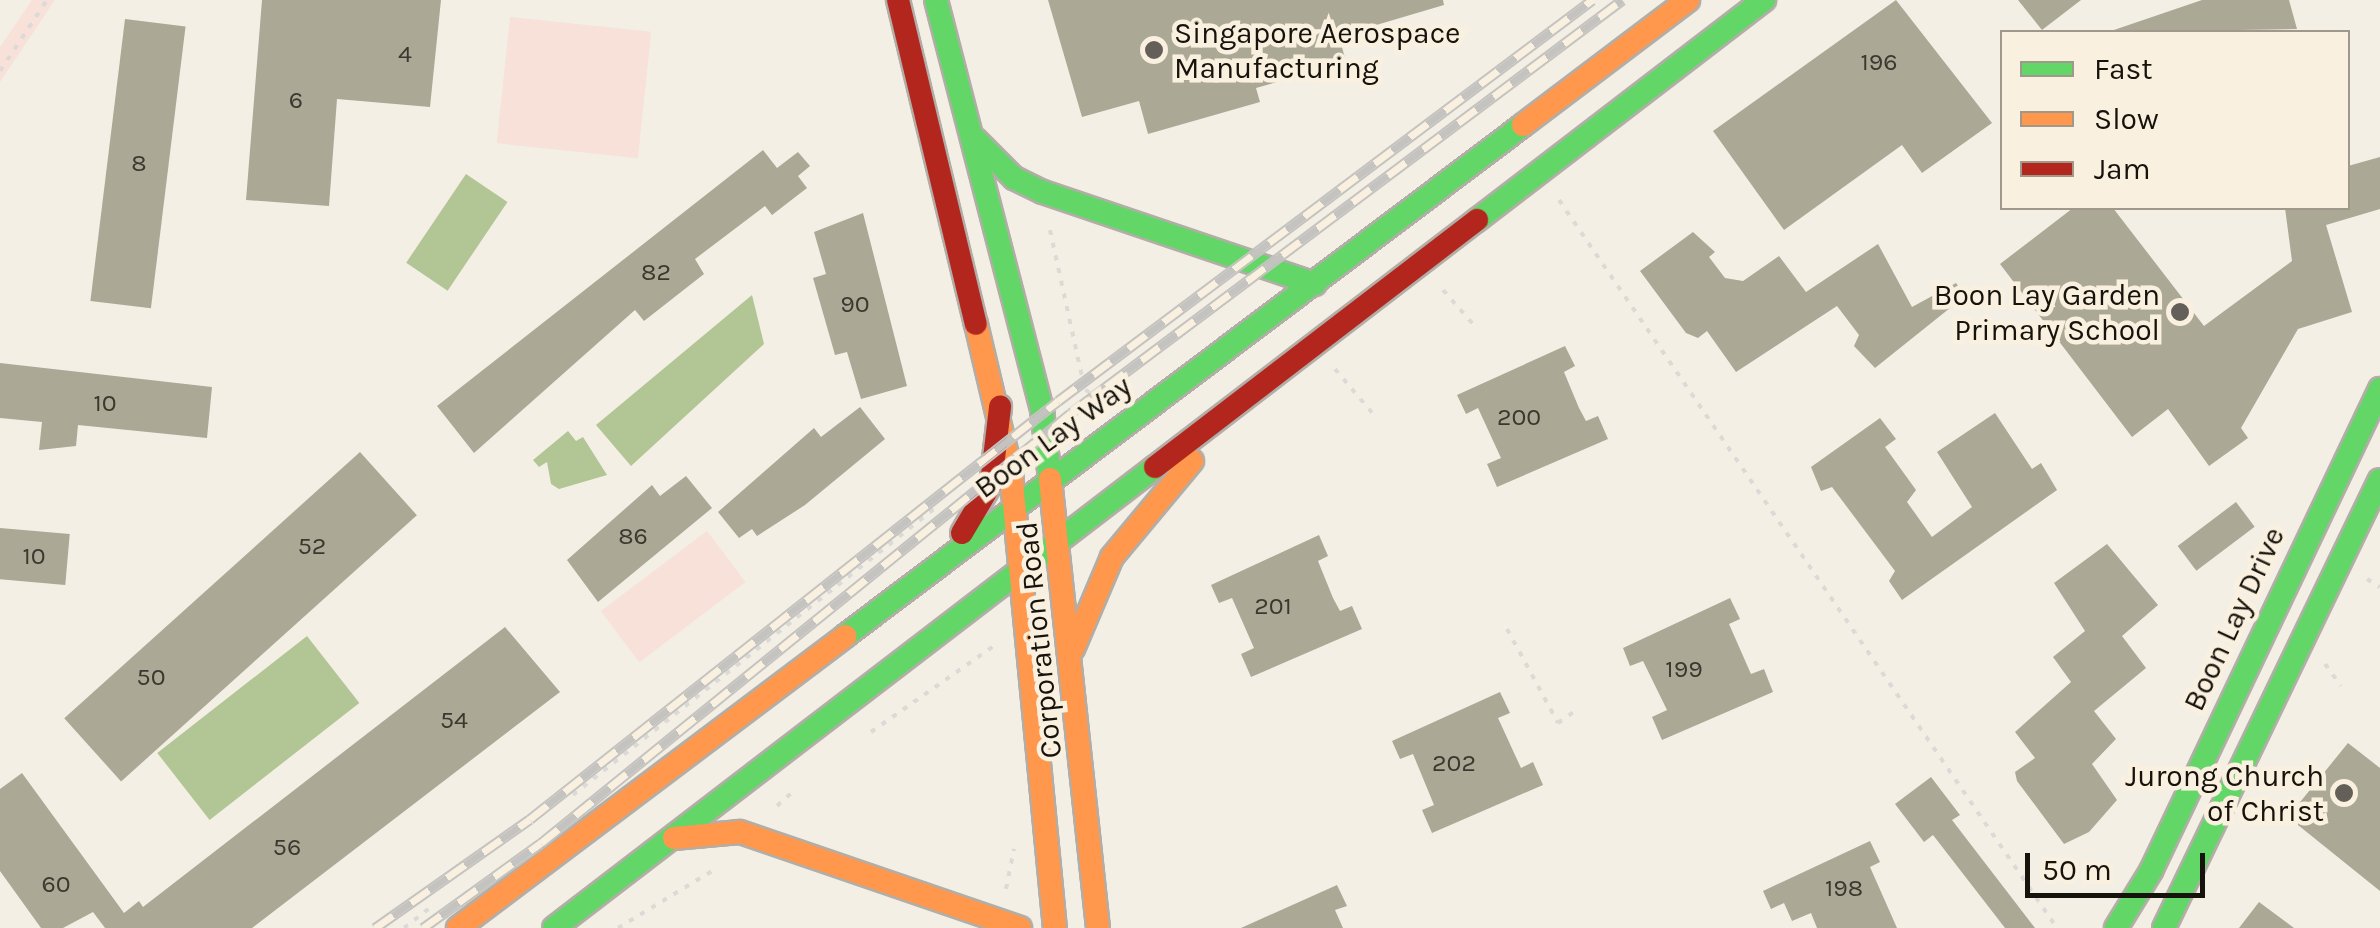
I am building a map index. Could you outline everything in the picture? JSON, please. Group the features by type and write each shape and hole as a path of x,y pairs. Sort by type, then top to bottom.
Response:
{"main road":[{"name":"Corporation Road","path":"898,0 1000,408 1022,566 1055,928"},
{"name":"Corporation Road","path":"936,0 976,140 1052,474 1073,649 1098,928"},
{"name":"Boon Lay Way","path":"458,928 1015,501 1315,284 1688,0"},
{"path":"554,928 1764,0"},
{"path":"976,140 1014,178 1043,192 1315,284"},
{"name":"Boon Lay Drive","path":"2116,928 2151,871 2274,603 2380,390"},
{"path":"945,554 991,484 1000,408"},
{"path":"1073,649 1112,557 1221,418"},
{"path":"2164,928 2380,480"},
{"path":"2274,603 2294,597 2314,614"},
{"path":"2210,740 2227,755 2248,750"},
{"path":"674,838 740,832 1020,928"}],"path":[{"path":"0,71 48,0"},
{"path":"1539,172 2056,928"},
{"path":"1043,192 1084,390 1100,397"},
{"path":"1437,282 1473,324"},
{"path":"1332,365 1374,415"},
{"path":"558,807 948,498"},
{"path":"1507,629 1558,723 1575,711"},
{"path":"864,736 1004,642"},
{"path":"2316,660 2331,667 2341,686"},
{"path":"776,807 805,781"},
{"path":"618,928 725,864"},
{"path":"404,928 434,904"}],"shaded area":[{"path":"32,0 55,0 0,82 0,47"},
{"path":"510,17 651,32 638,158 497,143"},
{"path":"466,174 507,202 448,291 406,263"},
{"path":"752,295 764,344 631,466 596,425"},
{"path":"568,431 576,441 583,437 607,475 559,489 551,484 547,462 539,467 533,460"},
{"path":"707,531 746,582 639,662 601,611"},
{"path":"307,636 359,703 210,820 157,753"}],"building":[{"path":"262,0 441,0 430,107 337,99 329,206 246,200"},
{"name":"Singapore Aerospace Manufacturing","path":"1048,0 1443,0 1444,5 1339,36 1346,62 1256,88 1260,102 1148,134 1139,101 1082,117"},
{"path":"1896,0 1992,123 1922,173 1902,145 1784,230 1713,131"},
{"path":"2018,0 2081,0 2042,30"},
{"path":"2202,0 2289,0 2297,29 2234,30 2114,30"},
{"path":"125,19 186,26 151,308 90,301"},
{"path":"763,150 777,168 798,152 810,166 798,176 807,188 772,215 765,206 695,259 704,274 644,321 635,310 474,453 437,406"},
{"path":"2380,157 2380,209 2326,225 2352,312 2298,329 2241,428 2248,438 2209,466 2168,409 2132,437 2000,264 2070,210 2115,210 2204,326 2292,261 2285,210 2350,210 2350,165"},
{"path":"863,213 907,386 861,399 847,352 835,355 813,278 826,274 814,232"},
{"path":"1693,232 1715,252 1709,257 1725,278 1743,281 1779,256 1806,292 1878,244 1912,307 1956,283 1965,296 1875,368 1854,346 1859,335 1837,306 1736,372 1707,331 1698,338 1686,333 1640,271"},
{"path":"1565,346 1575,366 1564,372 1579,408 1586,421 1598,416 1608,439 1497,487 1487,464 1501,458 1478,408 1466,414 1457,395"},
{"path":"0,363 212,387 207,438 78,425 76,446 39,450 42,422 0,418"},
{"path":"860,407 885,439 805,505 757,536 752,529 739,538 718,512 814,428 821,437"},
{"path":"1995,413 2032,469 2041,463 2057,490 1902,600 1889,581 1895,571 1832,487 1821,491 1811,467 1880,418 1896,439 1885,447 1916,490 1907,502 1932,537 1972,507 1937,452"},
{"path":"360,452 417,515 121,781 64,718"},
{"path":"686,476 712,508 598,602 567,560 652,485 660,496"},
{"path":"2236,502 2255,527 2196,571 2178,546"},
{"path":"0,528 70,534 65,585 0,579"},
{"path":"1319,535 1328,556 1318,561 1333,598 1340,611 1352,606 1362,629 1251,677 1241,654 1254,648 1232,598 1219,603 1211,585"},
{"path":"2107,544 2158,605 2122,636 2146,668 2094,711 2116,739 2092,764 2117,800 2089,832 2064,844 2017,781 2015,772 2035,758 2015,732 2071,682 2053,657 2085,631 2054,583"},
{"path":"1730,598 1740,619 1729,624 1751,674 1764,669 1773,692 1662,740 1652,717 1667,710 1643,661 1630,666 1623,648"},
{"path":"505,627 560,692 252,928 105,928 93,912 63,928 41,928 0,871 0,789 22,773 124,913 139,901 143,907"},
{"path":"1500,692 1510,713 1498,718 1521,768 1533,762 1543,785 1432,833 1422,810 1434,805 1413,754 1400,759 1392,741"},
{"name":"Jurong Church of Christ","path":"2348,743 2380,768 2380,891 2288,817"},
{"path":"1931,777 1960,815 1952,820 2035,928 2005,928 1933,835 1924,842 1895,804"},
{"path":"1870,841 1880,862 1870,867 1897,928 1817,928 1811,913 1792,921 1784,903 1771,909 1763,891"},
{"path":"1337,885 1347,906 1335,910 1343,928 1241,928"},
{"path":"2259,902 2294,928 2239,928"}],"railway":[{"path":"375,928 530,819 1058,401 1592,0"},
{"path":"423,928 541,843 1071,413 1622,0"}],"traffic: fast":[{"path":"936,0 1042,409 1050,479"},
{"path":"1477,220 1764,0"},
{"path":"845,636 1523,125"},
{"path":"976,140 1014,178 1043,192 1315,284"},
{"path":"2116,928 2151,871 2380,389"},
{"path":"554,928 1155,467"},
{"path":"2164,928 2380,480"}],"traffic: slow":[{"path":"1523,125 1688,0"},
{"path":"976,324 1011,472 1055,928"},
{"path":"1073,649 1112,557 1192,461"},
{"path":"1050,479 1098,928"},
{"path":"458,928 845,636"},
{"path":"674,838 740,832 1020,928"}],"traffic: jam":[{"path":"898,0 976,324"},
{"path":"1155,467 1477,220"},
{"path":"962,533 991,484 1000,407"}],"place":[{"name":"Singapore Aerospace Manufacturing","path":"1154,50"},
{"name":"Boon Lay Garden Primary School","path":"2180,312"},
{"name":"Jurong Church of Christ","path":"2344,793"}]}
